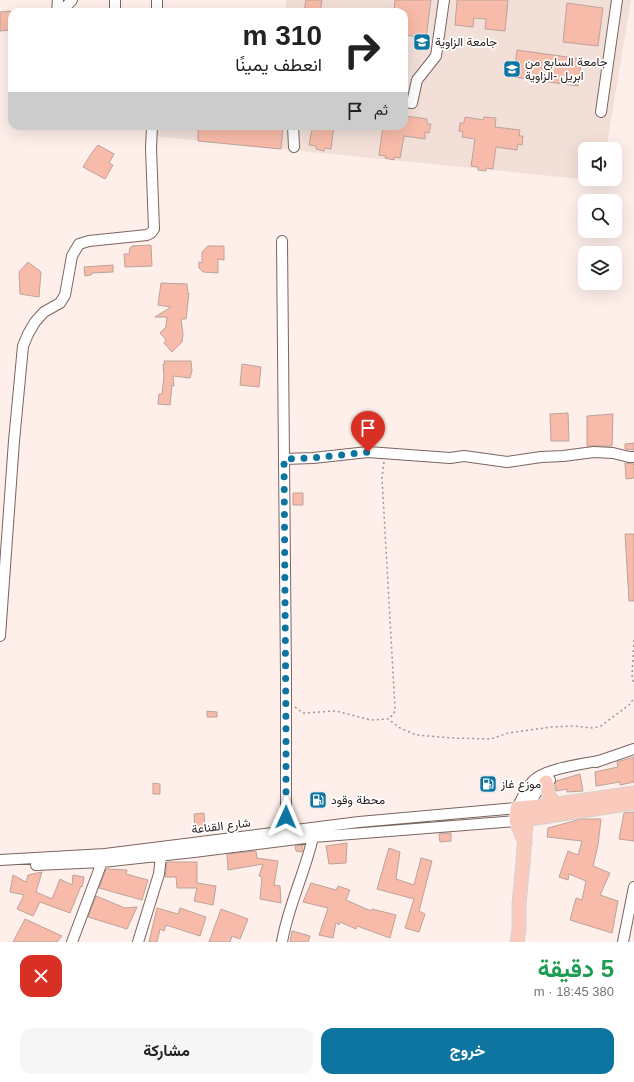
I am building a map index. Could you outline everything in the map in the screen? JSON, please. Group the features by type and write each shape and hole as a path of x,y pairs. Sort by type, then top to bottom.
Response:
{"main road":[{"path":"546,782 549,796 555,804"},
{"path":"517,942 525,843 520,821 522,808 634,793"},
{"path":"520,821 634,803"}],"street":[{"path":"65,8 72,0"},
{"path":"408,103 417,80 436,56 444,0"},
{"path":"601,112 617,0"},
{"path":"0,636 14,441 23,346 28,334 44,312 60,303 65,295 72,256 79,244 89,241 147,235 154,229 151,148 152,130"},
{"path":"293,130 294,147"},
{"path":"282,242 286,831"},
{"path":"284,459 313,458 368,452 450,458 464,456 507,462 594,452 613,453 634,457"},
{"path":"522,808 546,782 561,775 634,749"},
{"path":"522,808 532,782 539,777 563,768 602,760"},
{"name":"شارع القناعة","path":"0,860 105,854 359,822 522,808"},
{"name":"شارع القناعة","path":"0,866 102,862 313,837 520,821"},
{"path":"282,942 284,928 313,837"},
{"path":"138,942 159,874 161,856"},
{"path":"72,942 102,862"},
{"path":"623,942 634,887"}],"path":[{"path":"295,707 303,713 336,711 371,720 388,719 394,714 395,708 382,478 387,453"},
{"path":"634,640 632,675 634,685"},
{"path":"388,719 400,728 416,735 491,739 508,732 551,726 593,728 601,726 629,705 634,698"}],"shaded area":[{"name":"جامعة السابع من ابريل -الزاوية","path":"286,0 631,0 607,142 578,142 578,179 153,136 154,130 408,130 408,8 286,8"}],"building":[{"path":"306,0 322,0 321,8 305,8"},
{"path":"395,0 431,0 426,38 408,36 408,8 394,8"},
{"path":"457,0 508,0 505,31 485,29 486,19 474,18 473,27 455,25"},
{"path":"567,3 603,8 598,46 563,42"},
{"path":"8,11 8,30 0,31 0,12"},
{"path":"517,50 582,59 578,86 514,77"},
{"path":"408,116 427,119 427,124 431,124 429,133 425,132 425,139 404,136 400,158 394,157 394,160 385,158 386,156 379,155 382,130 408,130"},
{"path":"465,117 483,120 484,117 496,118 495,127 520,130 519,136 523,136 522,145 518,144 517,150 496,147 493,169 486,168 486,171 478,170 478,167 471,166 475,139 462,137 463,132 459,131 460,123 464,123"},
{"path":"198,130 283,130 281,149 198,141"},
{"path":"312,130 333,130 331,149 325,148 324,151 316,149 316,146 309,145"},
{"path":"98,145 114,154 109,163 113,165 105,179 83,167"},
{"path":"151,245 152,266 125,267 124,254 129,254 132,246"},
{"path":"208,246 224,246 224,260 218,259 218,273 203,272 199,268 199,262 202,263 202,252"},
{"path":"28,262 41,272 39,297 20,294 19,272"},
{"path":"113,265 113,272 92,273 91,275 85,276 84,267"},
{"path":"161,283 187,284 188,294 189,293 186,319 181,319 183,334 182,342 172,352 164,343 166,340 160,333 166,327 167,317 155,317 171,307 158,305"},
{"path":"164,361 191,361 192,371 190,378 173,376 174,386 172,385 170,405 158,404 159,394 162,394 164,376 163,364 165,365"},
{"path":"242,364 261,367 259,387 240,385"},
{"path":"568,413 569,441 551,441 550,414"},
{"path":"613,414 612,446 587,446 587,416"},
{"path":"634,443 634,450 625,449 625,444"},
{"path":"625,463 634,464 634,478 626,479"},
{"path":"293,493 303,493 303,505 293,505"},
{"path":"625,534 634,534 634,601 629,601"},
{"path":"207,711 217,712 217,717 207,717"},
{"path":"634,757 634,782 620,785 620,782 596,786 595,772 618,767 617,762"},
{"path":"580,774 583,791 567,792 567,789 556,791 556,781"},
{"path":"153,783 160,784 160,794 153,794"},
{"path":"634,812 634,841 619,839 624,813"},
{"path":"204,813 205,828 195,829 194,814"},
{"path":"581,819 601,819 598,845 593,866 610,873 600,895 618,901 612,933 570,920 576,898 582,900 586,881 569,874 568,880 559,877 568,851 578,855 582,841 547,837 548,828"},
{"path":"451,833 451,841 440,842 439,834"},
{"path":"347,843 346,863 329,864 326,846"},
{"path":"303,845 302,852 296,851 295,846"},
{"path":"389,848 400,852 396,879 414,885 421,858 432,861 419,911 425,914 419,932 405,928 414,899 377,889"},
{"path":"256,851 257,858 278,861 274,885 280,886 281,903 260,899 262,877 259,876 263,864 228,870 227,854"},
{"path":"167,862 197,862 197,883 216,886 213,905 194,901 197,888 177,888 176,877 165,877"},
{"path":"106,869 127,870 126,874 148,880 142,900 99,888"},
{"path":"42,872 36,892 52,899 60,879 72,885 73,875 84,877 82,887 81,886 70,913 40,902 33,916 17,909 24,895 10,892 13,875 26,882 28,875"},
{"path":"311,883 336,890 338,886 350,890 346,900 371,911 372,909 396,915 390,938 357,926 356,929 340,922 339,925 336,923 333,938 319,935 328,908 303,902"},
{"path":"96,896 125,908 137,907 127,929 88,917"},
{"path":"157,908 178,914 180,908 206,917 200,936 166,925 164,931 160,929 157,942 149,942"},
{"path":"221,909 248,919 240,939 232,936 230,942 209,942"},
{"path":"25,919 62,936 57,942 13,942"},
{"path":"292,931 310,936 308,942 290,942"}],"place":[{"name":"جامعة الزاوية","path":"422,42"},
{"name":"جامعة السابع من ابريل -الزاوية","path":"512,69"},
{"name":"موزع غاز","path":"488,784"},
{"name":"محطة وقود","path":"318,800"}],"route":[{"path":"286,817 284,459 313,458 368,452"}]}
